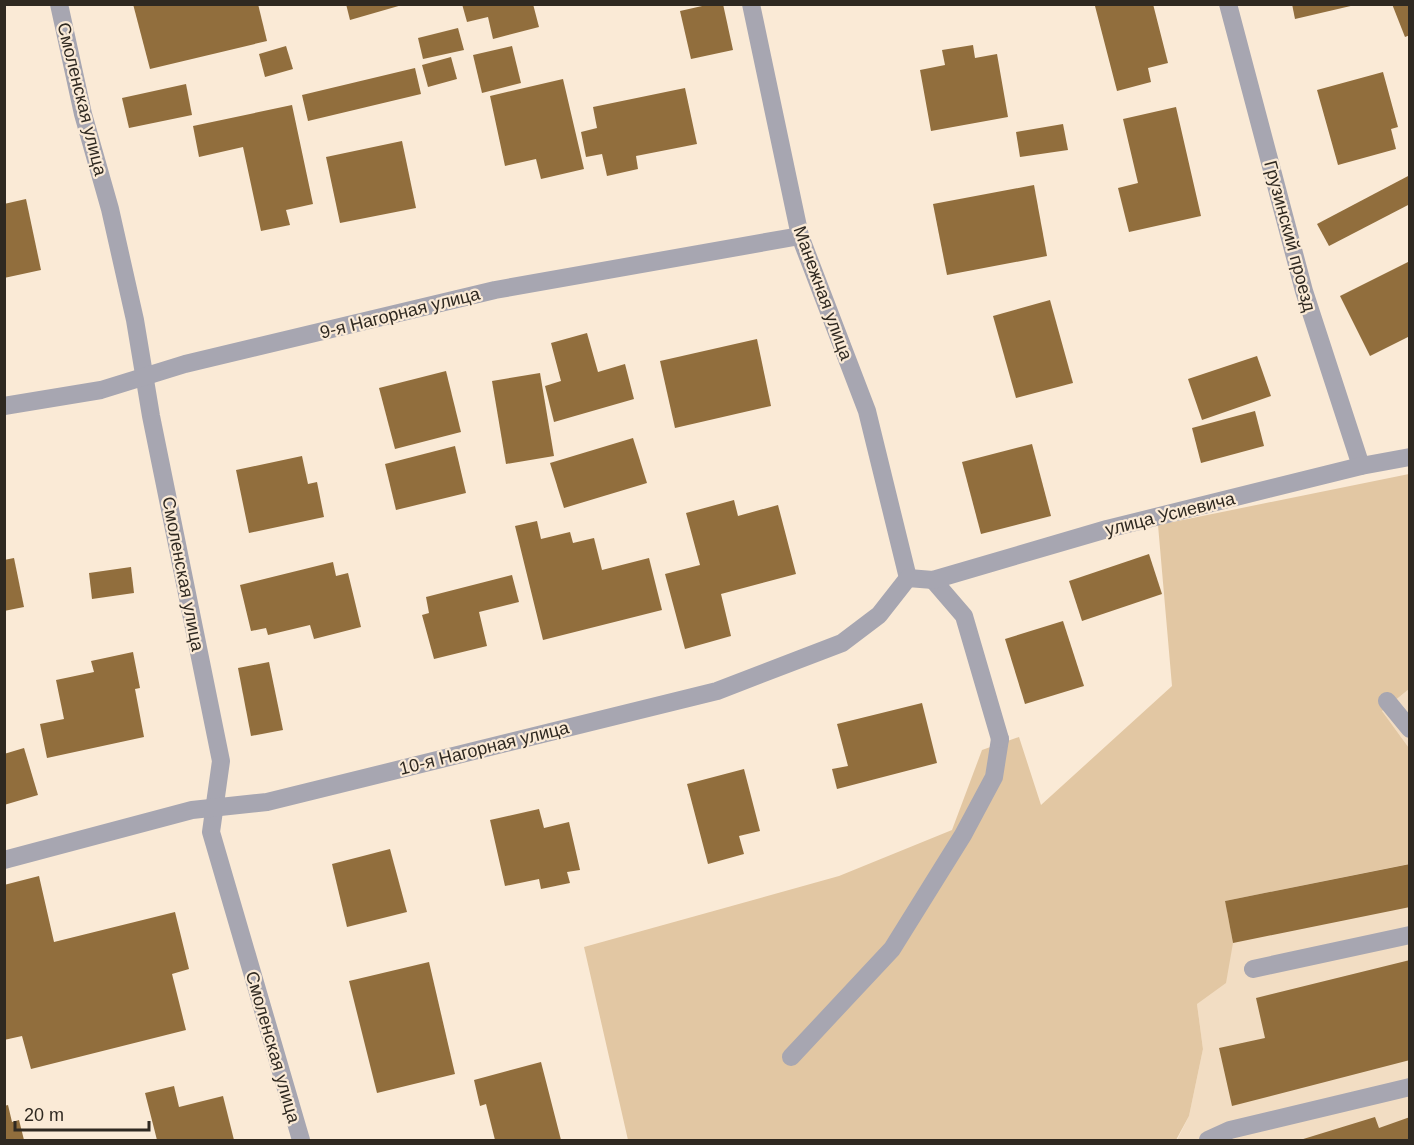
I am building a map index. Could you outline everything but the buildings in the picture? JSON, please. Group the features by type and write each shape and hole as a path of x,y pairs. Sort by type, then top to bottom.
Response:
{"street":[{"name":"Смоленская улица","path":"59,4 83,114 110,209 221,761 211,832 301,1140"},
{"name":"Манежная улица","path":"751,4 800,236 867,411 908,578"},
{"name":"Грузинский проезд","path":"1228,4 1304,291 1360,466"},
{"name":"9-я Нагорная улица","path":"4,406 101,390 185,364 495,290 800,236"},
{"name":"улица Усиевича","path":"933,580 1107,529 1360,466 1410,457"},
{"path":"790,1057 892,949 963,835 994,777 1000,739 964,616 933,580 908,578"},
{"name":"10-я Нагорная улица","path":"4,860 192,810 267,802 717,691 842,643 879,615 908,578"},
{"path":"1387,702 1410,729"},
{"path":"1253,969 1410,935"},
{"path":"1208,1140 1230,1130 1410,1087"}],"shaded area":[{"path":"1409,474 1409,689 1382,711 1409,748 1409,864 1225,901 1233,943 1226,983 1197,1004 1203,1049 1189,1116 1176,1140 628,1140 584,947 839,876 952,830 982,750 1019,737 1041,805 1172,686 1158,525"},
{"path":"1409,689 1409,748 1382,711"},
{"path":"1409,864 1409,1140 1177,1140 1189,1116 1203,1049 1197,1004 1225,901"}]}
